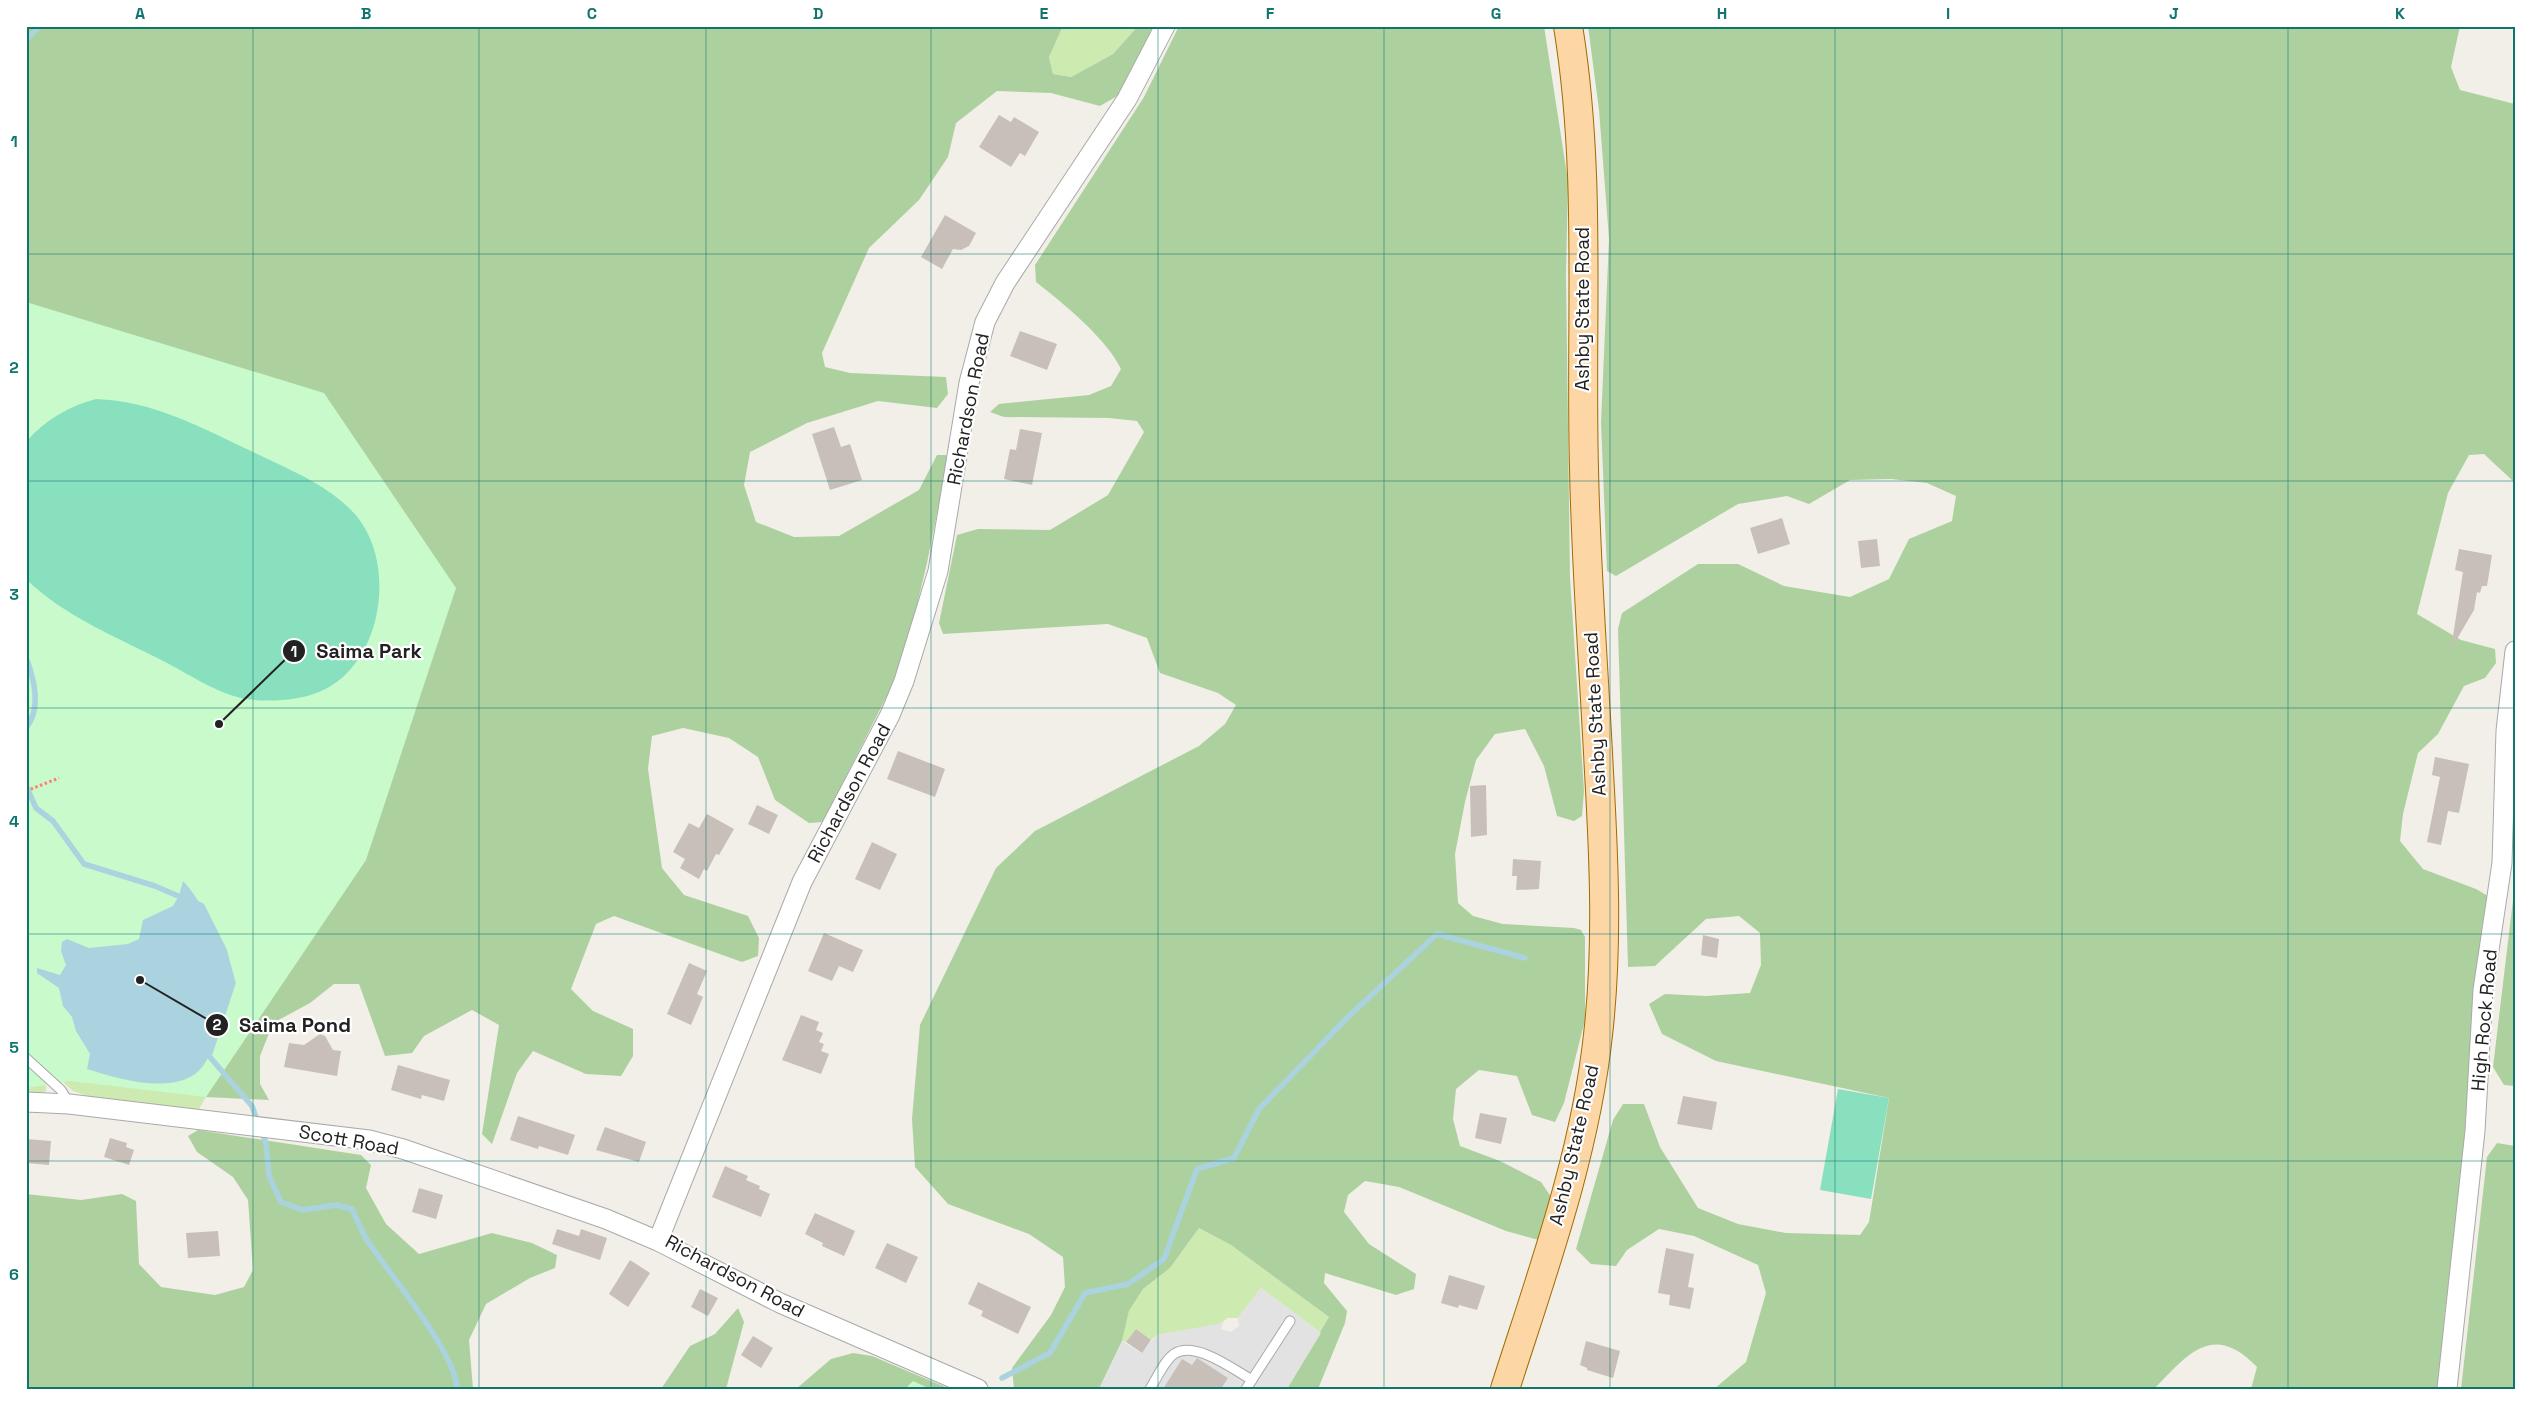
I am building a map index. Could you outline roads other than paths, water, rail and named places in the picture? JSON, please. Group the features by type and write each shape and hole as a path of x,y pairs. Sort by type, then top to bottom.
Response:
{"main road":[{"name":"Ashby State Road","path":"1505,1389 1578,1142 1594,1070 1603,977 1604,858 1584,495 1581,144 1574,62 1568,26"}],"street":[{"name":"Richardson Road","path":"978,1389 780,1303 658,1240 802,882 890,715 904,681 938,571 969,383 985,322 1005,284 1127,99 1164,26"},
{"name":"High Rock Road","path":"2447,1389 2475,1131 2483,990 2504,847 2506,731 2515,651"},
{"name":"Scott Road","path":"26,1102 70,1104 369,1140 403,1149 606,1219 658,1240"}],"lane":[{"path":"26,1058 62,1090 70,1104"},
{"path":"1246,1389 1290,1322"},
{"path":"1150,1389 1172,1356 1185,1350 1209,1355 1252,1380"}],"water":[{"path":"183,881 198,901 214,929 231,972 232,989 229,1003 213,1048 202,1067 195,1074 183,1080 170,1083 156,1084 126,1080 87,1069 90,1054 76,1031 72,1017 63,1006 59,988 37,973 37,968 60,975 66,965 61,951 62,942 67,939 89,948 128,944 139,939 143,920 173,906 179,896"}],"waterway":[{"path":"26,40 40,26"},
{"path":"26,657 35,693 34,712 26,728"},
{"path":"26,786 36,808 53,821 84,864 155,886 185,899"},
{"path":"198,904 202,906 224,950 233,983 209,1056 252,1106 258,1123"},
{"path":"1002,1378 1050,1353 1085,1293 1128,1284 1164,1259 1197,1169 1234,1158 1259,1109 1348,1017 1437,934 1525,958"},
{"path":"262,1132 266,1143 269,1176 281,1202 303,1210 336,1205 352,1209 366,1239 435,1336 454,1374 457,1389"}],"place":[{"name":"Saima Park","path":"219,724"},
{"name":"Saima Pond","path":"140,980"}]}
